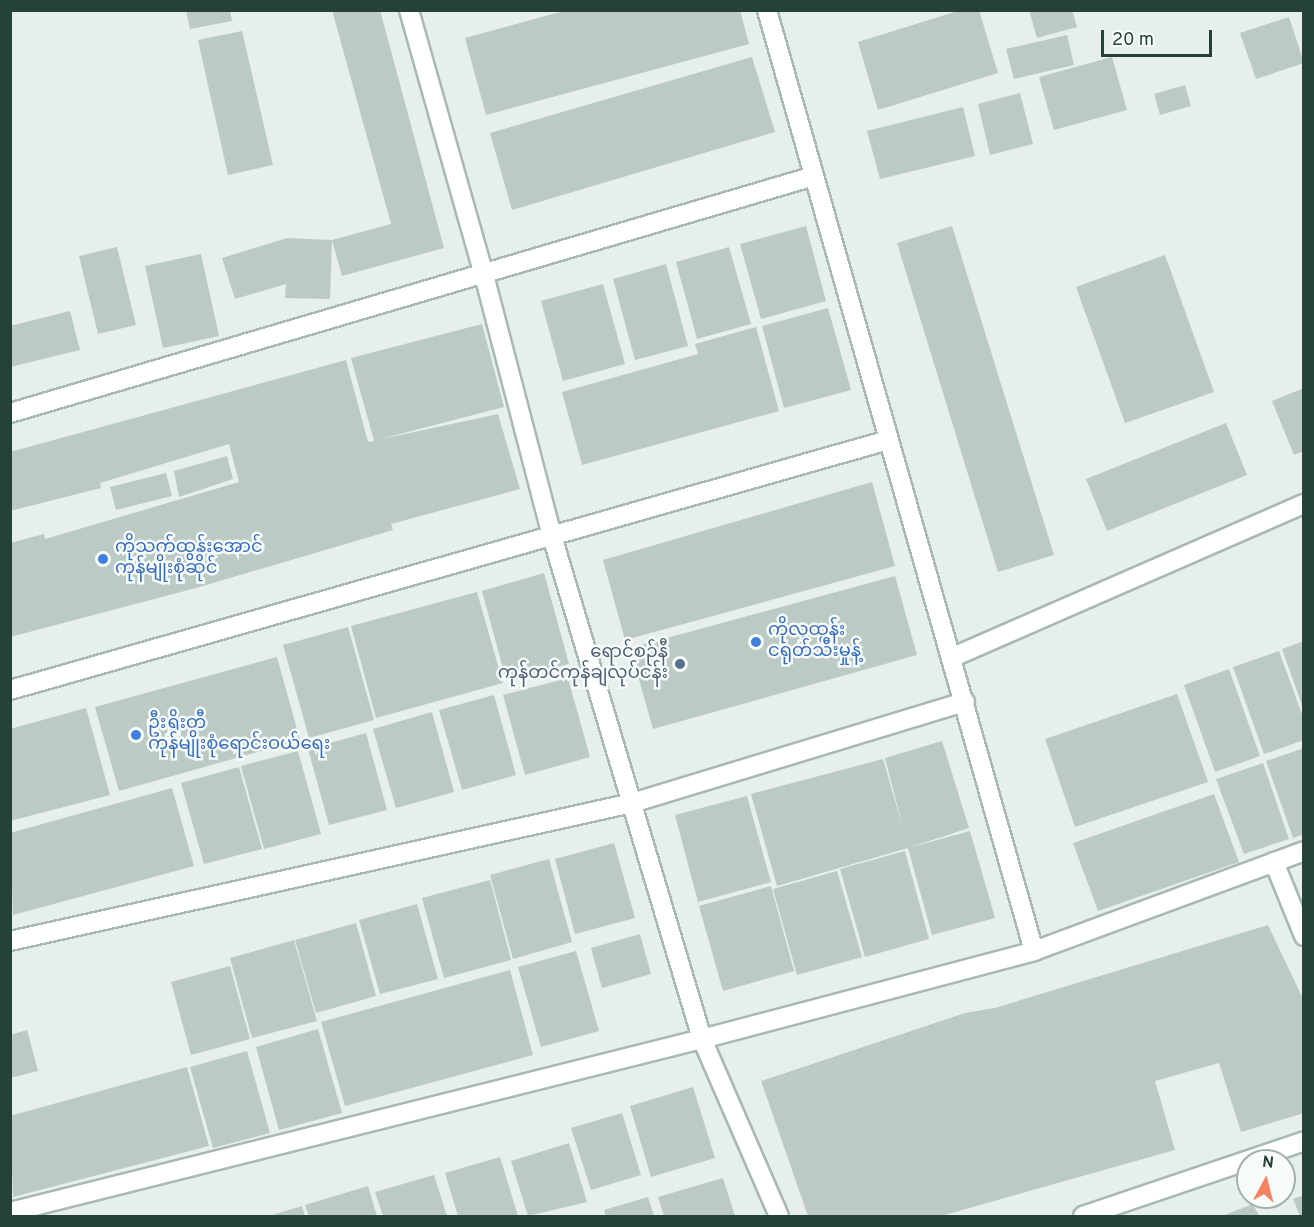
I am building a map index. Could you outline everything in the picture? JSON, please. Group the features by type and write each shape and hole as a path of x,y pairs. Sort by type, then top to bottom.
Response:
{"street":[{"path":"409,10 484,275 552,536 702,1039 779,1216"},
{"path":"767,10 1034,951"},
{"path":"10,413 814,176"},
{"path":"10,690 888,440"},
{"path":"951,658 1304,504"},
{"path":"10,941 632,802 965,702"},
{"path":"10,1212 702,1039 1034,951 1304,851"},
{"path":"1274,862 1304,936"},
{"path":"1083,1216 1304,1141"}],"building":[{"path":"186,10 230,10 232,21 190,29"},
{"path":"332,10 380,10 444,248 342,276 332,240 391,224"},
{"path":"567,10 740,10 749,44 486,115 465,38"},
{"path":"961,10 979,10 998,73 878,110 858,42"},
{"path":"1029,10 1072,10 1077,27 1037,38"},
{"path":"1289,17 1304,63 1256,79 1240,33"},
{"path":"242,31 273,165 228,175 198,40"},
{"path":"1067,35 1074,65 1014,79 1006,49"},
{"path":"752,57 775,132 512,210 490,133"},
{"path":"1112,57 1127,110 1054,130 1039,77"},
{"path":"1185,85 1191,106 1160,115 1154,94"},
{"path":"1020,93 1033,144 990,155 978,104"},
{"path":"963,107 975,156 880,179 867,131"},
{"path":"806,226 826,301 761,319 740,244"},
{"path":"952,226 1054,555 998,572 897,243"},
{"path":"287,238 332,240 330,299 285,298 286,284 235,299 222,258"},
{"path":"117,247 136,325 98,334 79,256"},
{"path":"729,247 751,324 697,339 676,262"},
{"path":"201,254 219,336 163,348 145,266"},
{"path":"1165,255 1214,392 1125,423 1076,287"},
{"path":"666,264 688,346 635,360 613,279"},
{"path":"603,284 625,364 563,381 541,301"},
{"path":"828,308 851,390 784,408 762,326"},
{"path":"70,311 80,350 10,367 10,326"},
{"path":"482,324 504,407 377,440 498,414 520,489 391,524 393,530 196,588 10,637 10,543 44,534 45,539 239,482 229,444 100,483 101,488 10,511 10,452 346,360 368,442 374,441 351,358"},
{"path":"756,327 779,411 582,465 562,392 698,354 695,344"},
{"path":"1304,388 1304,451 1294,455 1272,401"},
{"path":"1226,423 1247,475 1107,531 1086,479"},
{"path":"227,456 233,479 179,497 174,471"},
{"path":"166,473 172,496 116,510 110,487"},
{"path":"872,482 895,566 625,640 603,560"},
{"path":"544,573 569,664 506,680 482,591"},
{"path":"895,576 917,655 653,729 630,648"},
{"path":"477,592 503,683 376,718 351,626"},
{"path":"348,627 374,720 309,738 283,645"},
{"path":"1304,641 1304,708 1303,708 1282,649"},
{"path":"1279,651 1304,720 1304,740 1264,754 1233,667"},
{"path":"277,657 300,740 119,791 95,707"},
{"path":"1229,669 1260,756 1215,772 1184,685"},
{"path":"568,678 590,757 525,775 503,695"},
{"path":"1177,694 1208,782 1075,827 1045,739"},
{"path":"494,695 516,775 462,790 439,710"},
{"path":"86,708 110,795 10,821 10,729"},
{"path":"432,712 454,792 396,808 373,729"},
{"path":"366,733 387,810 329,825 308,749"},
{"path":"942,741 969,828 777,886 751,794 883,759 904,832 885,758"},
{"path":"1304,748 1304,834 1293,838 1266,761"},
{"path":"298,751 321,834 264,849 241,766"},
{"path":"1263,763 1289,839 1244,854 1216,779"},
{"path":"239,767 262,849 204,864 181,783"},
{"path":"172,788 194,866 13,915 10,833"},
{"path":"1214,794 1239,862 1098,911 1073,843"},
{"path":"747,796 771,882 698,902 675,815"},
{"path":"970,831 995,918 932,935 908,848"},
{"path":"614,843 635,918 575,934 555,859"},
{"path":"905,851 929,939 865,957 840,869"},
{"path":"549,859 572,942 513,959 490,875"},
{"path":"837,871 862,957 797,975 773,889"},
{"path":"490,880 511,960 444,978 422,898"},
{"path":"771,886 794,971 723,991 699,906"},
{"path":"417,904 438,979 380,994 359,920"},
{"path":"356,923 376,996 316,1013 295,940"},
{"path":"1268,925 1304,1001 1304,1113 1241,1132 1219,1063 1155,1081 1175,1150 941,1216 808,1216 761,1081 965,1013 995,1008"},
{"path":"640,934 651,974 602,988 591,948"},
{"path":"294,940 317,1021 252,1038 230,958"},
{"path":"576,951 599,1031 541,1047 518,967"},
{"path":"230,966 250,1039 191,1055 171,982"},
{"path":"510,970 533,1055 345,1106 321,1022"},
{"path":"318,1029 342,1113 279,1130 256,1047"},
{"path":"27,1030 38,1071 10,1078 10,1035"},
{"path":"247,1051 270,1133 213,1148 190,1067"},
{"path":"187,1067 209,1146 13,1197 10,1116"},
{"path":"693,1087 715,1158 651,1177 630,1106"},
{"path":"622,1113 641,1175 591,1190 571,1128"},
{"path":"569,1143 587,1202 528,1216 511,1161"},
{"path":"500,1157 518,1216 458,1216 445,1173"},
{"path":"434,1175 447,1216 383,1216 375,1192"},
{"path":"723,1178 735,1216 664,1216 658,1197"},
{"path":"368,1186 377,1216 309,1216 305,1205"},
{"path":"1304,1195 1304,1216 1300,1216 1296,1206 1296,1198"},
{"path":"648,1197 654,1216 606,1216 604,1210"},
{"path":"302,1206 305,1216 269,1216"},
{"path":"1240,1209 1256,1209 1259,1216 1222,1216"}],"place":[{"name":"ကိုသက်ထွန်းအောင် ကုန်မျိုးစုံဆိုင်","path":"103,559"},
{"name":"ကိုလှထွန်း ငရုတ်သီးမှုန့်","path":"756,642"},
{"name":"ရောင်စဉ်နီ ကုန်တင်ကုန်ချလုပ်ငန်း","path":"680,664"},
{"name":"ဦးရှိုးတီ ကုန်မျိုးစုံရောင်းဝယ်ရေး","path":"136,735"}]}
